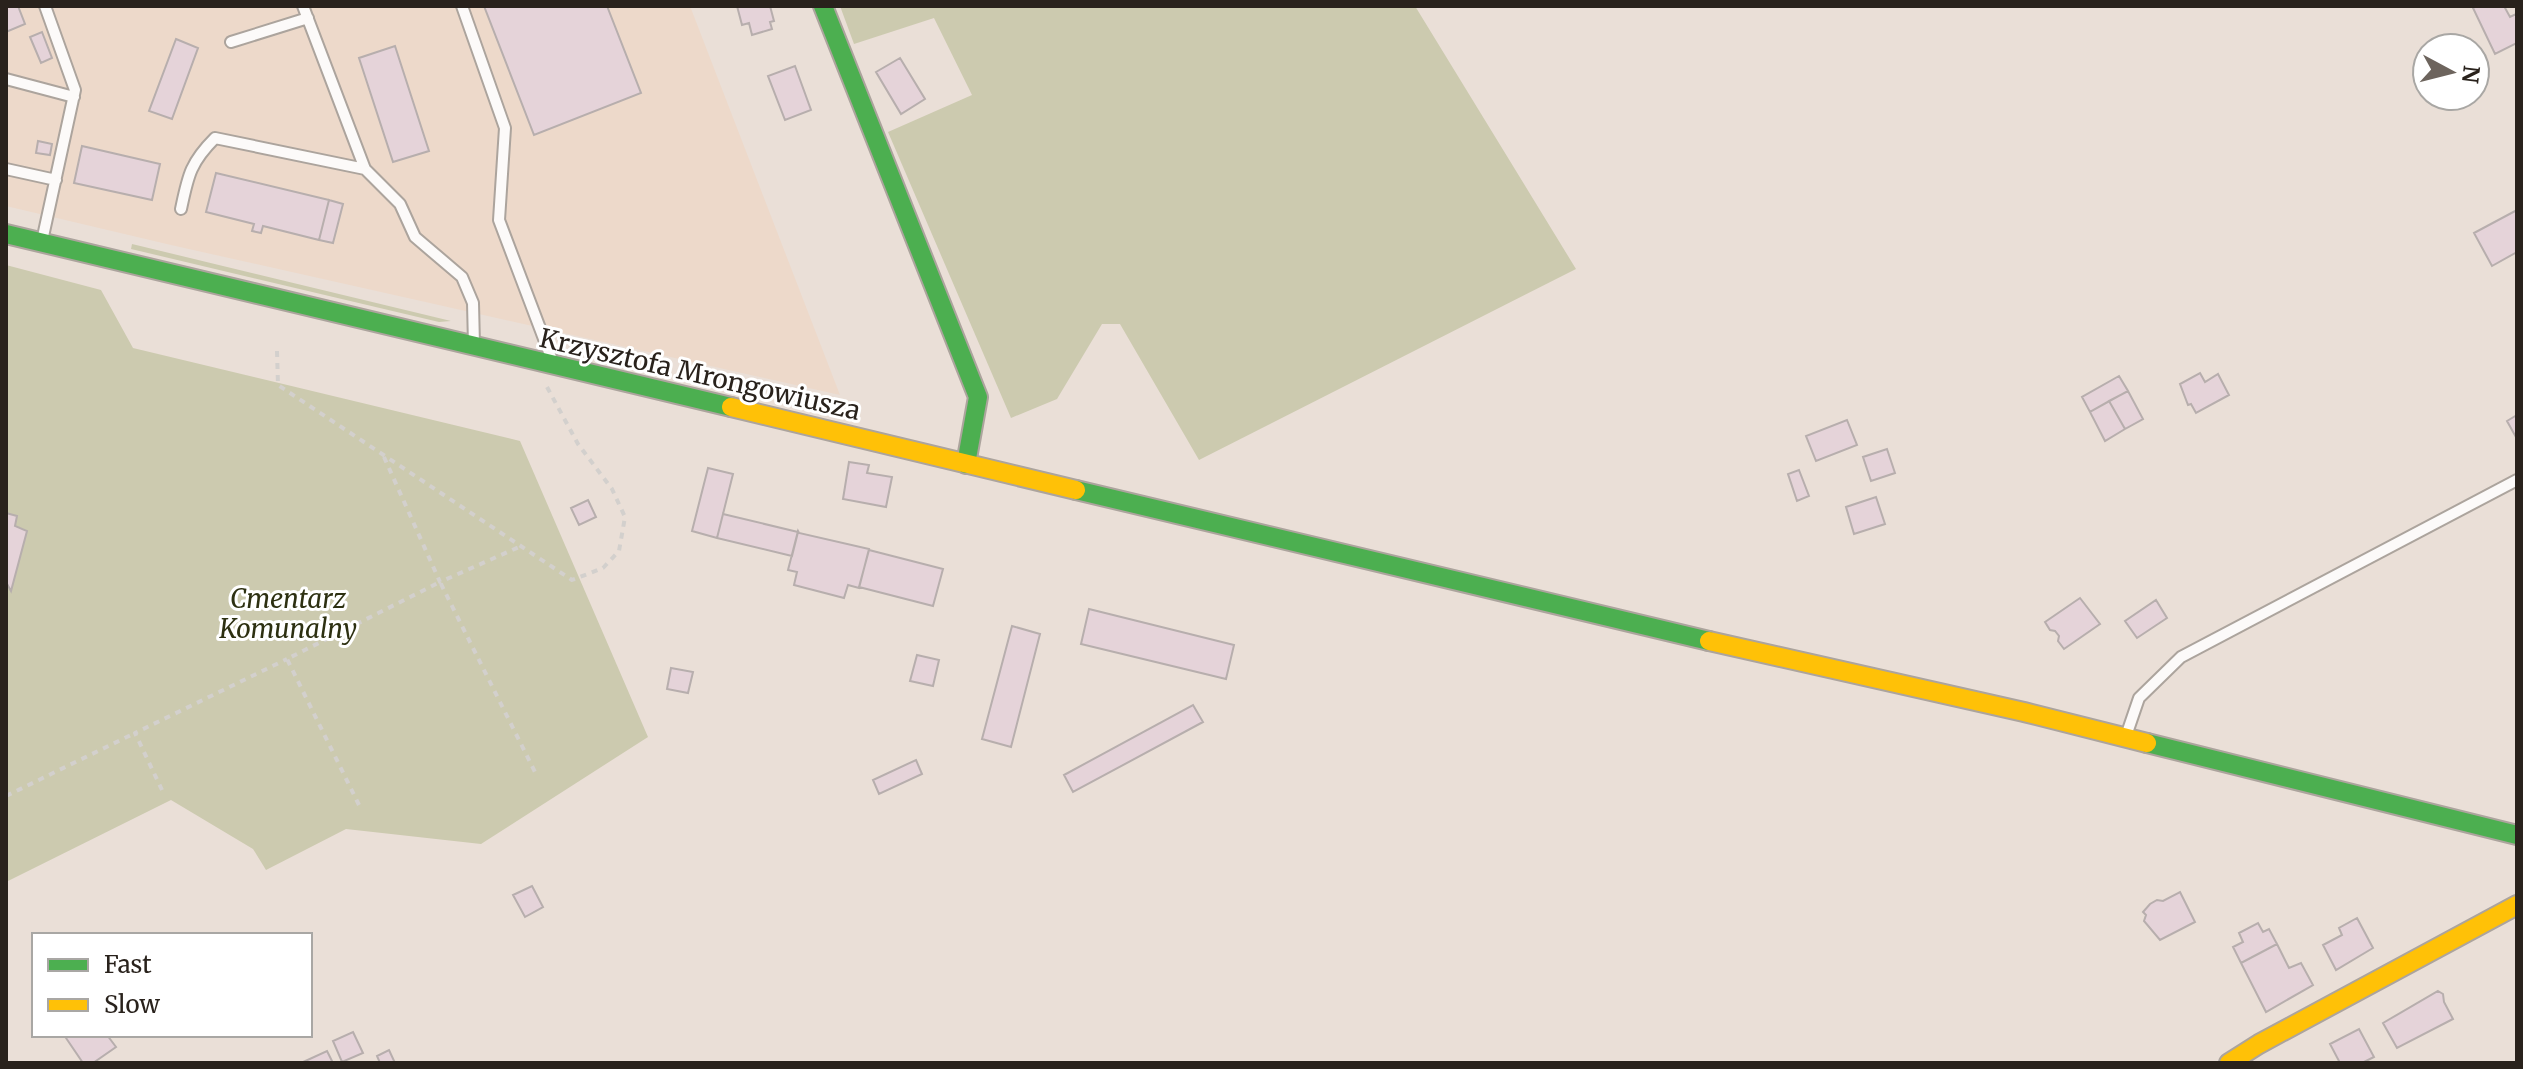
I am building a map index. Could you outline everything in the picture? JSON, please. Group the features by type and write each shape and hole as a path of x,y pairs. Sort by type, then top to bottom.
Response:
{"main road":[{"path":"823,6 978,397 966,464"},
{"name":"Krzysztofa Mrongowiusza","path":"6,234 1382,563 2126,737 2517,835"},
{"path":"2229,1063 2517,905"}],"lane":[{"path":"42,243 75,90 45,6"},
{"path":"303,6 365,169 400,204 415,237 462,277 473,303 474,347"},
{"path":"462,6 505,128 499,220 547,364"},
{"path":"231,42 308,18"},
{"path":"6,79 74,97"},
{"path":"181,209 189,171 215,138 365,169"},
{"path":"6,169 56,180"},
{"path":"2126,737 2139,698 2181,657 2517,480"}],"path":[{"path":"277,351 278,385 572,580 603,568 619,551 625,517 612,489 558,411 542,379 547,364"},
{"path":"383,455 440,582 535,772"},
{"path":"6,796 519,546"},
{"path":"287,659 359,805"},
{"path":"135,733 162,790"}],"shaded area":[{"path":"6,6 690,6 840,395 6,206"}],"green space":[{"path":"840,6 1415,6 1576,269 1199,460 1120,324 1102,324 1057,399 1011,418 888,132 972,95 934,18 854,44"},
{"path":"132,244 451,321 439,322 131,249"},
{"name":"Cmentarz Komunalny","path":"6,265 101,290 133,348 520,441 648,737 481,844 346,829 266,870 253,849 171,800 6,882"}],"building":[{"path":"6,6 18,6 25,24 6,32"},
{"path":"484,6 607,6 641,93 534,135"},
{"path":"737,6 770,6 774,21 770,22 772,29 752,35 749,23 742,25"},
{"path":"2504,6 2510,17 2516,14 2517,43 2495,54 2491,46 2491,32 2484,32 2473,8"},
{"path":"42,32 52,58 41,63 30,37"},
{"path":"176,39 198,48 172,119 149,111"},
{"path":"395,46 429,151 393,162 359,58"},
{"path":"900,58 925,99 901,114 876,72"},
{"path":"795,66 811,110 785,120 768,76"},
{"path":"38,141 52,144 50,155 36,153"},
{"path":"82,146 160,164 152,200 74,183"},
{"path":"216,173 329,200 319,240 263,226 261,233 252,231 254,224 206,212"},
{"path":"329,200 343,204 333,243 319,240"},
{"path":"2517,210 2517,252 2492,266 2474,233"},
{"path":"2200,373 2205,382 2218,374 2229,395 2196,413 2191,404 2188,405 2180,384"},
{"path":"2119,376 2128,391 2090,412 2082,397"},
{"path":"2128,391 2143,419 2125,429 2109,401"},
{"path":"2109,401 2125,429 2105,441 2090,412"},
{"path":"2517,415 2517,439 2507,421"},
{"path":"1847,420 1857,445 1816,461 1806,436"},
{"path":"1887,449 1895,473 1871,481 1863,457"},
{"path":"849,462 869,465 867,473 892,477 886,507 843,499"},
{"path":"708,468 733,474 717,538 692,531"},
{"path":"1799,470 1809,496 1797,501 1788,474"},
{"path":"1876,497 1885,524 1854,534 1846,507"},
{"path":"588,500 596,517 579,525 571,508"},
{"path":"6,513 17,516 15,526 27,531 11,591 6,582"},
{"path":"723,514 798,532 792,556 717,538"},
{"path":"798,531 869,549 859,588 848,585 844,598 794,585 797,572 788,570"},
{"path":"869,550 943,569 933,606 859,587"},
{"path":"2080,598 2100,624 2064,649 2058,641 2059,636 2045,622"},
{"path":"2156,600 2167,618 2137,638 2125,621"},
{"path":"1089,609 1234,645 1226,679 1081,644"},
{"path":"1012,626 1040,634 1011,747 982,739"},
{"path":"917,655 939,660 933,686 910,681"},
{"path":"671,668 693,672 688,693 667,689"},
{"path":"1193,705 1203,722 1073,792 1064,775"},
{"path":"916,760 922,774 879,794 873,780"},
{"path":"532,886 543,907 525,917 513,895"},
{"path":"2180,892 2195,922 2160,940 2144,921 2146,915 2143,912 2157,900 2163,901"},
{"path":"2357,918 2373,948 2336,970 2323,945 2342,935 2339,928"},
{"path":"2258,923 2263,932 2269,929 2277,944 2241,963 2233,947 2243,942 2239,933"},
{"path":"2277,944 2289,968 2301,963 2313,985 2266,1012 2241,963"},
{"path":"2438,991 2443,994 2453,1019 2397,1048 2383,1023"},
{"path":"2359,1029 2374,1057 2362,1063 2340,1063 2330,1044"},
{"path":"353,1032 363,1053 342,1062 333,1041"},
{"path":"65,1037 108,1037 116,1047 93,1063 83,1063"},
{"path":"389,1050 395,1063 380,1063 377,1056"},
{"path":"327,1051 333,1063 301,1063"}],"traffic: fast":[{"path":"823,6 978,397 966,464"},
{"path":"6,234 731,407"},
{"path":"1076,490 1709,641"},
{"path":"2147,743 2517,835"}],"traffic: slow":[{"path":"731,407 1076,490"},
{"path":"1709,641 2147,743"},
{"path":"2229,1063 2517,905"}]}
